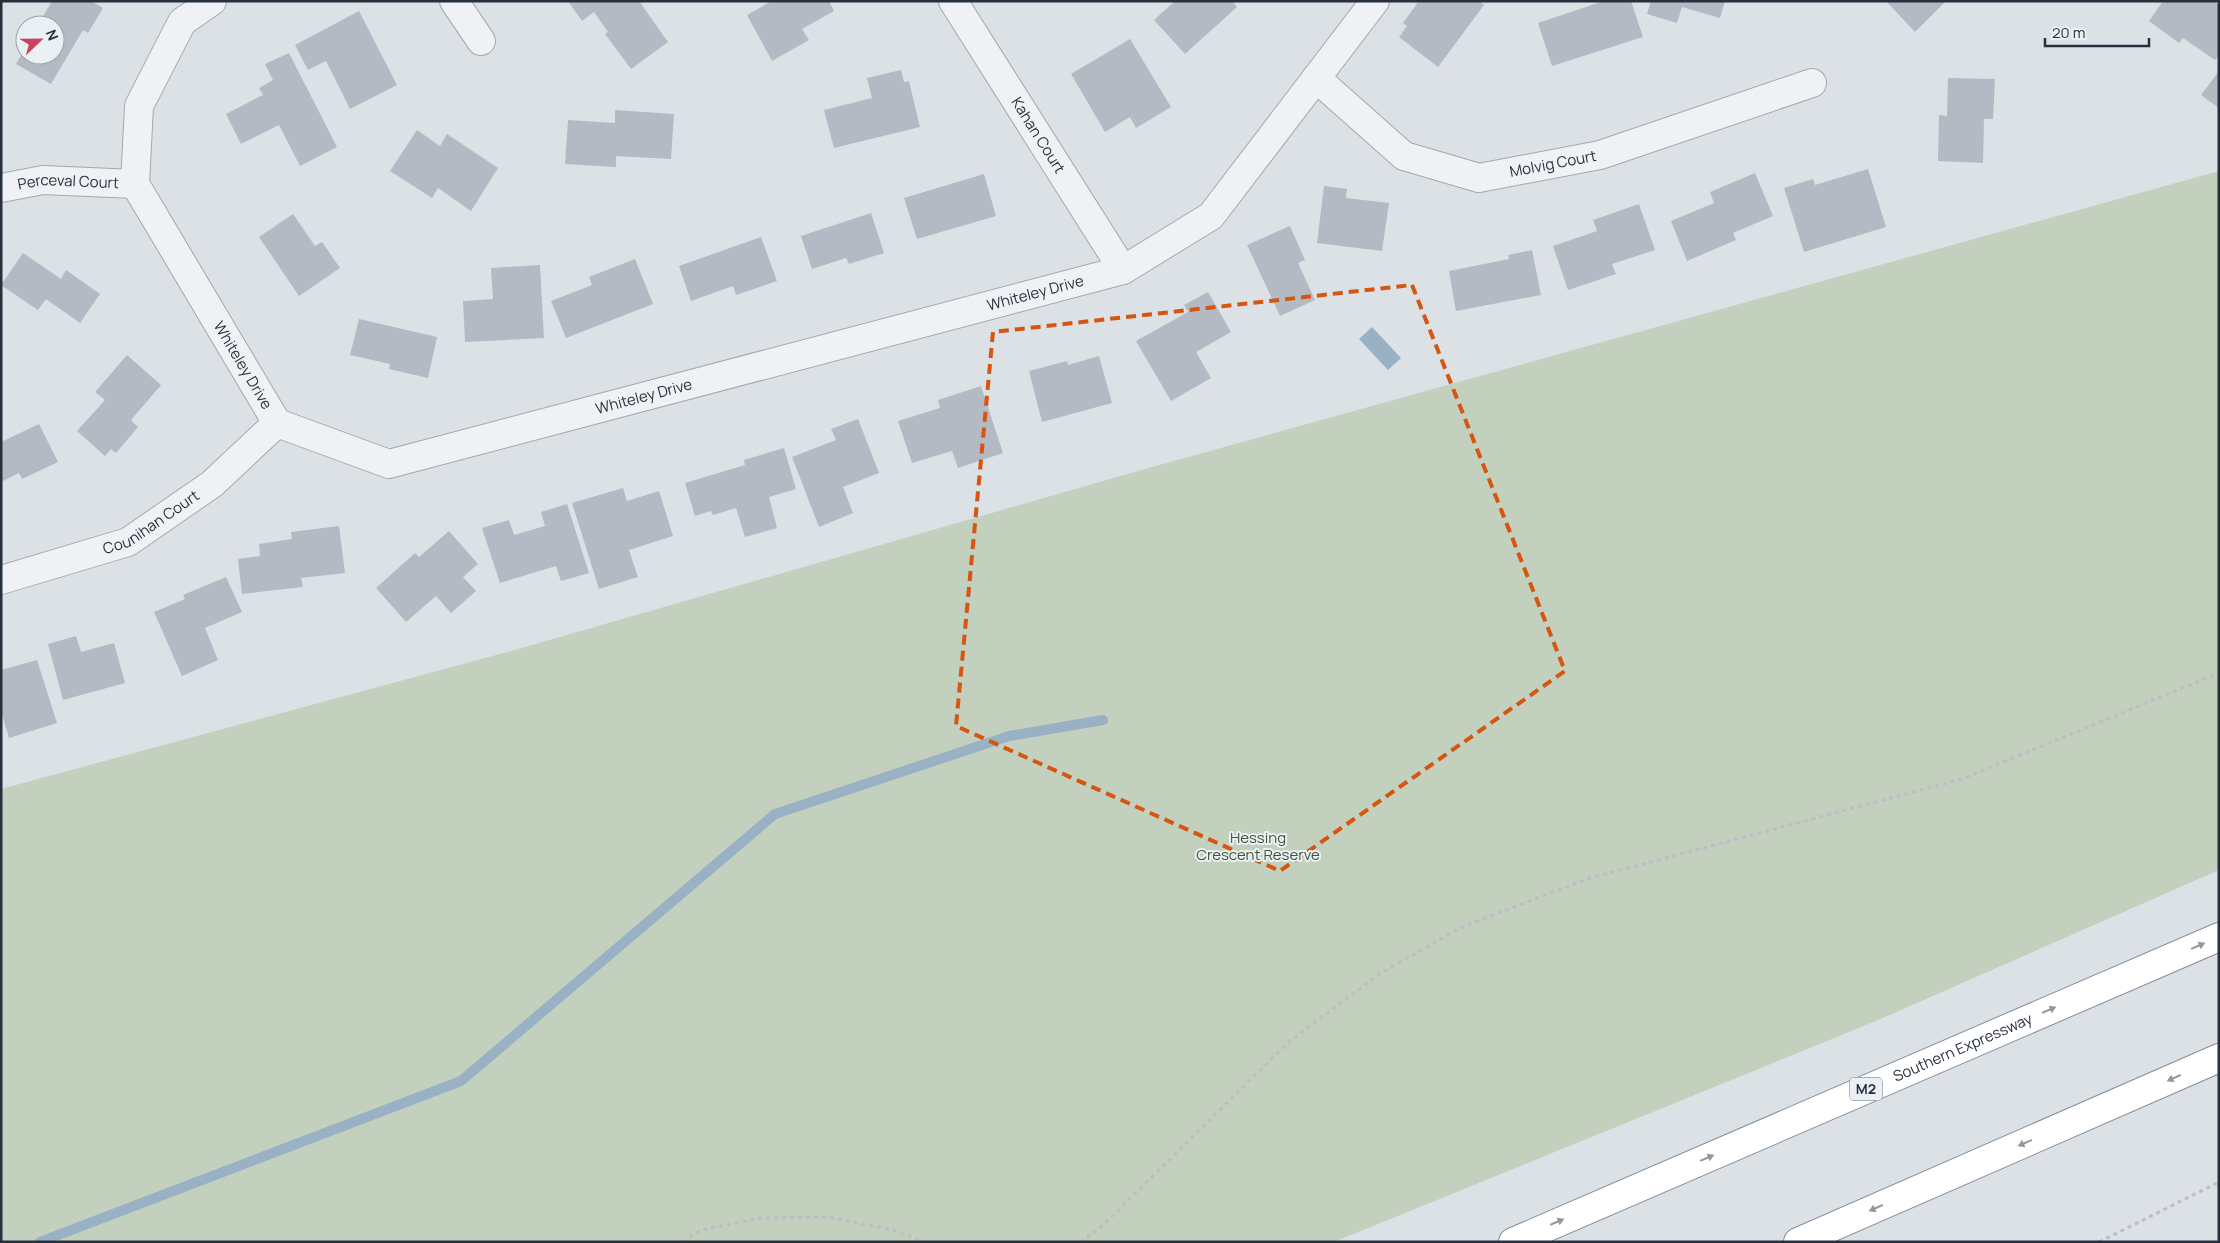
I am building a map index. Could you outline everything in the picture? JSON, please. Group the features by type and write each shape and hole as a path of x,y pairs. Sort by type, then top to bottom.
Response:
{"highway":[{"name":"Southern Expressway","path":"1513,1242 2219,937"},
{"path":"1798,1242 2219,1058"}],"street":[{"path":"135,184 139,106 182,22 212,1"},
{"path":"454,1 481,41"},
{"name":"Kahan Court","path":"953,1 1123,270"},
{"name":"Whiteley Drive","path":"135,184 277,423 389,464 1123,270 1211,216 1376,1"},
{"name":"Molvig Court","path":"1316,78 1404,156 1479,178 1600,155 1812,83"},
{"name":"Perceval Court","path":"1,188 43,180 135,184"},
{"name":"Counihan Court","path":"1,580 128,542 212,484 277,423"}],"path":[{"path":"1080,1242 1102,1226 1290,1041 1381,973 1462,927 1587,879 1962,779 2219,673"},
{"path":"2099,1242 2219,1182"},
{"path":"683,1242 701,1230 761,1218 828,1217 893,1230 924,1242"}],"highlighted area":[{"path":"1412,285 1565,671 1280,871 956,726 993,332"}],"green space":[{"name":"Hessing Crescent Reserve","path":"2219,171 2219,870 1876,1021 1334,1242 1,1242 1,789 511,651 1145,469"}],"water":[{"path":"1372,327 1401,358 1388,370 1359,339"}],"building":[{"path":"52,1 91,1 103,8 88,33 83,30 65,60 65,15 44,15"},
{"path":"568,1 639,1 668,42 631,69 605,34 608,32 594,12 582,21"},
{"path":"772,1 829,1 834,11 802,29 809,40 772,61 747,15"},
{"path":"1175,1 1232,1 1237,7 1185,54 1154,20"},
{"path":"1419,1 1480,1 1484,5 1438,67 1399,37 1407,26 1403,23"},
{"path":"1604,1 1631,1 1643,37 1552,66 1538,23"},
{"path":"1651,1 1725,1 1720,18 1682,7 1677,23 1647,14"},
{"path":"1886,1 1946,1 1915,32"},
{"path":"2163,1 2214,1 2219,5 2219,55 2215,60 2183,38 2179,43 2149,21"},
{"path":"359,11 397,85 350,109 326,61 308,70 295,45"},
{"path":"1130,39 1171,107 1136,128 1130,117 1105,132 1071,74"},
{"path":"289,53 337,147 300,166 279,125 241,144 226,114 263,95 259,88 273,80 265,64"},
{"path":"18,65 62,65 51,84"},
{"path":"901,70 904,82 909,81 920,127 834,148 824,110 872,98 867,78"},
{"path":"2219,71 2219,108 2201,95"},
{"path":"1948,78 1995,79 1993,119 1984,119 1983,163 1938,161 1939,115 1947,116"},
{"path":"615,110 674,114 671,159 616,156 616,167 565,164 568,120 615,123"},
{"path":"417,130 440,146 447,134 498,168 471,211 438,188 432,198 390,171"},
{"path":"1868,169 1886,227 1804,252 1784,188 1813,179 1815,185"},
{"path":"1755,173 1773,216 1733,233 1736,240 1687,261 1671,221 1714,203 1710,192"},
{"path":"984,174 996,216 917,239 904,198"},
{"path":"1324,186 1347,189 1346,198 1389,203 1382,251 1317,243"},
{"path":"1639,204 1655,250 1612,264 1616,274 1568,290 1553,246 1597,231 1593,220"},
{"path":"871,213 884,253 849,264 846,258 812,269 801,236"},
{"path":"293,214 315,246 322,242 340,268 299,296 259,237"},
{"path":"1290,226 1305,260 1298,263 1315,300 1280,316 1247,245"},
{"path":"761,237 777,281 736,295 733,286 691,301 679,266"},
{"path":"1532,250 1541,295 1456,311 1449,271 1509,259 1508,255"},
{"path":"23,253 61,279 66,270 100,294 80,323 46,299 38,310 1,285"},
{"path":"635,259 653,304 566,338 551,301 592,285 589,277"},
{"path":"540,265 544,338 465,342 463,301 493,299 491,268"},
{"path":"1208,292 1231,332 1196,352 1211,378 1171,401 1136,341 1188,312 1184,305"},
{"path":"359,319 437,337 428,378 389,369 390,364 350,355"},
{"path":"127,355 161,385 131,420 138,427 116,453 111,449 105,456 77,431 105,400 95,392"},
{"path":"1099,356 1112,403 1042,422 1029,371 1067,361 1068,365"},
{"path":"981,386 1003,453 958,468 952,451 912,463 898,421 940,408 938,400"},
{"path":"858,419 879,473 843,487 853,513 819,527 792,457 836,440 831,429"},
{"path":"39,424 58,462 22,479 19,473 1,482 1,442"},
{"path":"784,448 796,489 769,497 777,528 745,537 736,508 713,515 711,511 695,516 685,483 745,465 744,460"},
{"path":"623,488 627,501 659,491 673,536 629,550 638,577 599,589 572,503"},
{"path":"567,504 589,573 561,581 556,566 500,583 482,528 509,520 514,535 545,526 541,512"},
{"path":"339,526 345,573 301,578 303,587 242,594 238,559 260,556 259,544 292,539 291,532"},
{"path":"449,531 478,564 463,577 476,591 451,613 436,596 406,622 376,588 415,553 419,557"},
{"path":"226,577 242,612 205,628 218,660 182,676 154,612 185,599 183,595"},
{"path":"76,636 81,652 114,643 125,683 63,700 48,644"},
{"path":"37,660 57,723 9,738 1,711 1,670"}],"waterway":[{"path":"40,1242 461,1081 775,814 1009,736 1103,720"}]}
